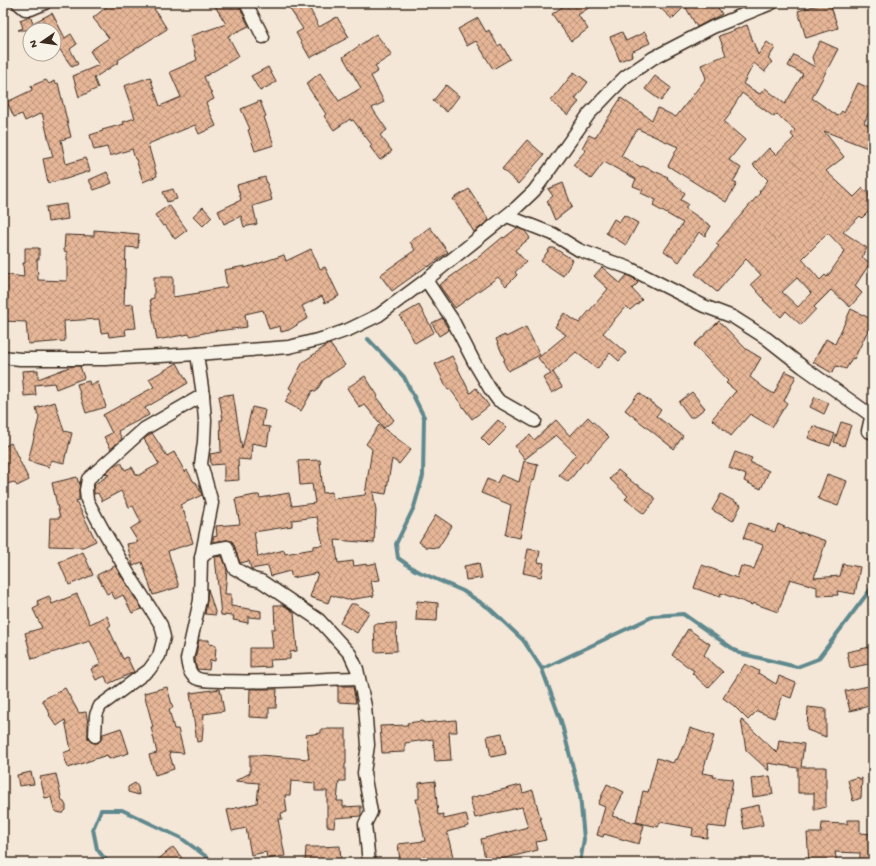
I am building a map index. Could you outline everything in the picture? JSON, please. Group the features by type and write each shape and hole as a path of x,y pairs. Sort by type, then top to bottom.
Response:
{"street":[{"path":"18,3 25,9 31,9 45,3"},
{"path":"246,3 263,37"},
{"path":"3,357 20,359 105,359 289,347 325,338 350,329 380,315 516,208 534,191 589,114 625,77 653,58 713,27 772,3"},
{"path":"506,216 553,234 580,250 629,268 704,306 732,317 766,338 803,367 872,412 868,431 873,433"},
{"path":"426,280 452,319 478,369 498,400 534,421"},
{"path":"197,354 203,394 204,442 201,464 212,502 201,558 200,600 187,659 191,674 197,678 206,680 251,682 358,678"},
{"path":"95,736 96,715 100,706 149,670 159,656 164,637 161,625 128,573 87,500 86,490 88,479 144,429 203,394"},
{"path":"201,558 210,550 227,547 234,568 253,579 260,581 319,620 350,654 357,669 365,706 368,745 364,773 371,812 365,824 369,863"}],"building":[{"path":"111,3 150,3 167,29 118,60 119,62 94,78 98,88 79,97 73,76 99,65 90,51 109,38 93,18"},
{"path":"213,3 239,3 249,26 228,36 239,56 204,77 214,99 206,103 216,126 199,134 195,125 148,144 157,176 143,182 132,149 110,156 107,147 94,150 90,135 124,124 123,122 135,118 124,86 150,77 160,106 181,97 170,72 197,60 190,36 226,24"},
{"path":"286,3 307,3 319,27 337,17 349,37 310,58 296,33 303,29"},
{"path":"568,3 596,3 578,15 588,29 571,41 552,14"},
{"path":"655,3 715,3 722,14 697,27 685,6 672,19"},
{"path":"823,3 830,3 838,28 806,38 798,11"},
{"path":"52,13 57,22 35,22"},
{"path":"30,16 33,22 22,22 22,25 20,20"},
{"path":"478,18 486,32 489,30 498,46 501,44 510,59 493,69 476,41 467,46 458,29"},
{"path":"747,25 758,55 767,42 775,48 768,59 772,62 765,72 754,63 743,84 760,94 765,88 785,104 803,74 788,66 794,55 815,67 812,57 820,41 838,49 812,98 838,116 842,111 844,113 858,83 873,90 873,104 864,123 873,127 873,150 824,131 844,157 826,171 854,197 863,188 873,199 873,207 862,218 860,216 843,232 867,248 862,257 870,263 855,286 862,293 850,307 831,290 814,307 816,309 801,325 786,311 781,317 763,300 764,299 751,284 761,275 746,259 717,292 695,274 719,246 716,244 760,193 759,192 768,180 753,165 769,148 776,155 794,138 791,134 795,130 776,114 774,117 742,93 730,112 731,113 724,122 745,140 729,160 741,168 733,182 737,184 726,202 668,166 678,147 638,129 621,156 641,167 642,166 668,177 667,178 685,193 681,200 688,204 685,208 711,226 705,236 699,232 679,262 664,251 683,223 653,206 656,200 641,193 643,190 633,186 636,179 604,162 591,179 573,165 586,150 582,148 589,135 595,138 621,98 652,120 658,108 676,117 706,78 701,65 726,55 719,36","holes":["828,233 845,251 827,277 825,275 820,280 802,259","797,278 811,293 798,307 782,292"]},
{"path":"62,32 65,38 71,34 77,44 70,49 78,64 72,67 62,53"},
{"path":"622,32 626,41 645,32 650,43 631,52 632,56 620,61 610,37"},
{"path":"376,34 392,55 375,66 378,71 371,76 384,102 372,108 387,130 380,135 392,151 380,160 370,147 372,145 353,120 351,121 350,119 334,130 324,116 326,114 306,84 320,73 339,101 361,88 343,57"},
{"path":"268,67 276,82 260,91 251,76"},
{"path":"574,72 588,82 575,99 579,102 568,115 551,101"},
{"path":"655,76 671,88 661,101 645,89"},
{"path":"46,80 49,84 54,81 55,84 58,83 71,137 61,140 66,164 86,158 90,171 48,183 43,159 53,157 42,113 25,121 22,114 14,117 7,102 32,90 31,86"},
{"path":"446,85 459,96 447,112 433,101"},
{"path":"260,101 274,145 255,151 248,130 250,129 241,109"},
{"path":"527,140 544,155 518,184 502,169"},
{"path":"107,172 112,183 94,190 89,180"},
{"path":"265,177 272,200 253,206 257,224 244,227 241,216 224,224 218,211 241,200 237,185"},
{"path":"563,183 572,207 555,220 547,201 553,196 548,189"},
{"path":"173,189 177,199 167,202 163,192"},
{"path":"469,189 489,220 474,232 453,199"},
{"path":"66,204 68,219 48,222 46,207"},
{"path":"169,205 187,230 175,239 165,225 163,226 155,215"},
{"path":"203,207 212,217 203,226 193,216"},
{"path":"624,215 638,223 626,245 606,233 614,219 619,222"},
{"path":"430,227 448,252 392,291 380,275 415,250 410,242"},
{"path":"517,228 525,231 530,238 515,250 526,262 515,272 517,275 506,286 498,277 455,308 439,285"},
{"path":"94,230 139,234 138,248 126,247 124,305 133,304 136,328 125,329 126,335 109,337 108,332 101,333 99,319 64,321 65,341 28,344 26,322 3,321 3,274 24,277 23,263 25,263 25,248 39,248 39,259 37,259 38,280 67,281 67,252 64,251 65,235 94,236"},
{"path":"550,248 554,248 573,260 563,276 541,261"},
{"path":"311,249 320,269 325,267 339,296 325,303 322,296 302,306 308,318 289,330 281,332 280,326 269,329 263,310 245,314 247,327 218,330 190,336 189,334 157,340 150,299 154,298 154,277 173,277 173,297 199,293 227,287 224,270 245,266 245,268 284,255 286,261"},
{"path":"602,267 620,283 627,275 633,278 638,283 632,289 642,300 630,310 626,306 603,333 626,353 619,361 610,353 597,369 576,352 553,372 562,387 552,393 543,378 551,374 538,358 566,335 555,327 564,313 579,323 608,289 594,276"},
{"path":"419,305 434,332 415,343 400,316"},
{"path":"851,309 873,320 854,359 852,358 846,369 836,366 832,373 813,362 826,339 835,344"},
{"path":"442,318 449,330 439,336 432,323"},
{"path":"719,321 746,349 761,358 750,377 764,388 774,394 785,371 796,376 784,401 787,403 772,427 750,414 731,436 712,419 736,391 726,383 728,381 694,345"},
{"path":"526,327 540,355 508,371 496,339 505,335 506,337"},
{"path":"330,344 345,365 323,380 316,392 313,390 301,411 285,402 292,390 289,388 303,362"},
{"path":"452,356 470,393 476,388 489,406 472,419 450,389 448,390 435,364"},
{"path":"177,363 188,383 145,408 149,415 118,431 122,439 111,449 104,437 112,433 103,415 154,387 149,379"},
{"path":"72,366 80,366 84,378 56,389 54,383 35,385 36,395 24,396 22,371 38,370 38,379"},
{"path":"365,376 378,396 376,397 394,420 384,428 365,405 360,408 347,388"},
{"path":"89,381 90,385 98,382 106,407 86,413 77,384"},
{"path":"692,392 705,408 694,417 690,417 679,402"},
{"path":"639,393 661,410 656,416 683,436 674,449 625,410"},
{"path":"233,394 242,449 252,407 265,410 262,426 270,427 267,446 252,443 251,460 238,459 239,480 224,481 224,464 211,465 210,454 221,452 220,420 223,420 219,396"},
{"path":"815,397 829,403 824,414 810,407"},
{"path":"55,402 64,431 72,433 64,463 51,460 49,467 28,461 39,418 36,408"},
{"path":"588,417 609,437 585,463 584,462 568,482 559,475 576,454 556,435 525,459 515,446 530,435 534,440 556,420 570,436"},
{"path":"498,420 507,428 489,446 481,438"},
{"path":"841,422 851,425 844,446 834,442"},
{"path":"379,425 411,449 399,464 392,459 386,494 373,492 376,511 374,543 335,540 338,563 353,561 354,566 376,563 380,580 371,581 374,596 347,600 331,595 328,603 310,597 318,573 292,578 290,571 271,576 268,566 251,569 249,561 240,563 232,541 226,540 213,542 213,537 217,536 216,526 240,524 235,499 255,495 259,495 260,498 289,493 292,506 315,503 312,484 300,485 298,461 320,460 323,493 332,492 333,499 365,495 372,449 366,444","holes":["317,517 323,545 313,546 313,549 285,554 284,550 258,557 254,532 292,526 292,520"]},
{"path":"813,426 835,434 830,446 808,438"},
{"path":"152,433 167,456 174,452 185,472 187,470 194,482 196,482 202,495 180,505 184,512 193,543 168,551 179,587 153,595 142,562 133,566 127,544 138,542 130,529 141,522 133,506 129,507 121,491 102,501 98,493 94,494 95,484 109,475 105,474 121,462 125,470 132,467 137,476 159,464 144,439"},
{"path":"11,443 29,480 17,486 14,482 3,485 3,447"},
{"path":"735,452 752,458 750,462 769,471 761,489 744,481 746,475 729,468"},
{"path":"524,461 538,464 534,481 532,480 520,538 505,535 511,505 481,493 487,479 497,483 501,475 519,482"},
{"path":"618,470 656,499 644,514 625,499 628,496 610,479"},
{"path":"827,474 847,481 838,506 818,499"},
{"path":"77,477 78,482 80,482 79,500 76,501 96,541 83,547 49,546 50,518 60,518 52,483"},
{"path":"721,494 741,505 733,521 712,510"},
{"path":"436,515 452,526 438,548 426,547 419,542"},
{"path":"749,523 775,532 778,524 800,534 800,532 826,541 814,578 840,576 843,564 860,567 855,594 837,591 838,595 817,596 817,587 790,579 778,612 753,603 752,605 721,593 720,597 694,588 702,565 737,578 741,566 754,569 763,545 743,538"},
{"path":"528,549 540,551 538,562 544,563 541,577 523,573"},
{"path":"83,552 93,575 69,585 59,562"},
{"path":"222,556 227,569 225,594 231,594 231,606 261,611 261,618 248,617 248,623 233,620 234,616 221,615 215,557"},
{"path":"479,563 482,578 466,580 464,566"},
{"path":"115,566 142,609 132,613 123,595 115,599 111,592 107,594 97,575"},
{"path":"208,589 216,615 205,614"},
{"path":"77,594 90,624 107,616 111,625 108,627 123,659 127,657 134,672 108,684 105,676 96,680 91,669 101,664 90,641 32,659 25,633 42,628 33,609 39,606 37,601 49,596 52,604"},
{"path":"417,601 438,603 437,621 416,620"},
{"path":"351,604 355,604 369,612 357,633 340,623"},
{"path":"274,605 283,605 294,612 297,651 290,652 290,659 270,660 271,667 250,668 250,648 273,648 271,629 275,629"},
{"path":"396,623 397,651 375,652 374,624"},
{"path":"688,629 710,644 704,655 723,672 708,688 692,673 694,671 672,655"},
{"path":"199,640 209,640 209,644 216,645 215,661 210,660 209,670 197,669 196,667 195,659"},
{"path":"870,647 873,663 850,668 847,652"},
{"path":"745,664 759,671 758,673 776,684 779,676 796,683 791,698 783,695 774,718 757,711 748,720 733,705 723,698"},
{"path":"873,685 873,705 850,711 845,691"},
{"path":"338,686 353,686 356,703 338,702"},
{"path":"167,687 173,708 169,709 174,729 178,729 184,753 169,752 174,769 155,775 149,755 157,753 151,727 153,727 144,693"},
{"path":"65,688 79,713 86,712 88,739 91,742 98,743 103,734 121,728 129,753 109,759 107,755 68,768 63,753 71,750 65,720 57,726 49,715 50,714 42,700"},
{"path":"220,689 224,711 204,714 202,741 197,742 190,693"},
{"path":"250,689 277,689 276,708 269,708 269,718 249,717"},
{"path":"808,707 826,709 826,737 807,730"},
{"path":"741,719 777,753 779,740 804,744 801,767 826,767 826,807 814,810 814,793 798,793 798,768 768,763 769,771 746,750"},
{"path":"456,720 457,732 449,732 451,760 435,761 433,739 405,743 405,752 382,753 380,726 408,725 407,723 423,721 423,723"},
{"path":"690,728 714,736 702,773 714,775 713,777 733,779 726,828 708,826 707,838 692,836 693,828 660,822 658,827 636,822 643,791 648,792 657,758 673,763 675,759 677,760 684,746"},
{"path":"321,729 346,729 345,781 339,781 337,801 343,801 343,807 361,806 361,816 335,818 334,827 327,826 327,791 315,791 315,783 291,781 290,795 285,795 287,812 281,813 282,819 278,819 285,856 267,859 266,852 251,855 246,828 232,831 227,810 257,803 259,783 235,781 250,773 250,755 309,759 306,735 321,733"},
{"path":"502,733 506,754 491,757 487,736"},
{"path":"31,772 34,784 19,786 17,775"},
{"path":"56,774 62,801 66,806 66,810 63,813 57,812 54,809 51,797 45,798 40,777"},
{"path":"770,776 773,794 753,797 751,779"},
{"path":"858,777 859,779 862,778 861,798 853,801 848,780"},
{"path":"435,781 438,815 443,814 444,819 466,814 469,826 447,832 454,861 430,863 429,858 400,861 398,844 425,841 416,799 419,799 419,783"},
{"path":"135,783 138,787 139,795 128,792 128,787"},
{"path":"607,784 624,792 612,816 644,825 639,844 604,834 603,837 597,835 605,807 598,804"},
{"path":"521,785 523,793 533,790 546,840 536,842 538,850 486,863 481,839 528,827 522,807 475,818 470,798"},
{"path":"759,805 763,825 744,829 740,809"},
{"path":"847,820 860,820 860,833 873,834 873,863 860,863 860,853 835,852 837,863 809,863 807,833 821,833 822,823 847,824"},
{"path":"340,846 341,863 305,863 306,847"},
{"path":"173,847 186,863 154,863"}],"waterway":[{"path":"368,339 404,377 424,417 423,476 414,507 396,544 398,558 415,570 463,591 489,608 523,640 542,669 561,721 580,795 584,839 580,863"},
{"path":"542,669 654,616 683,614 739,653 797,667 818,659 873,586"},
{"path":"108,863 97,849 93,829 101,810 122,810 181,838 215,863"}]}
